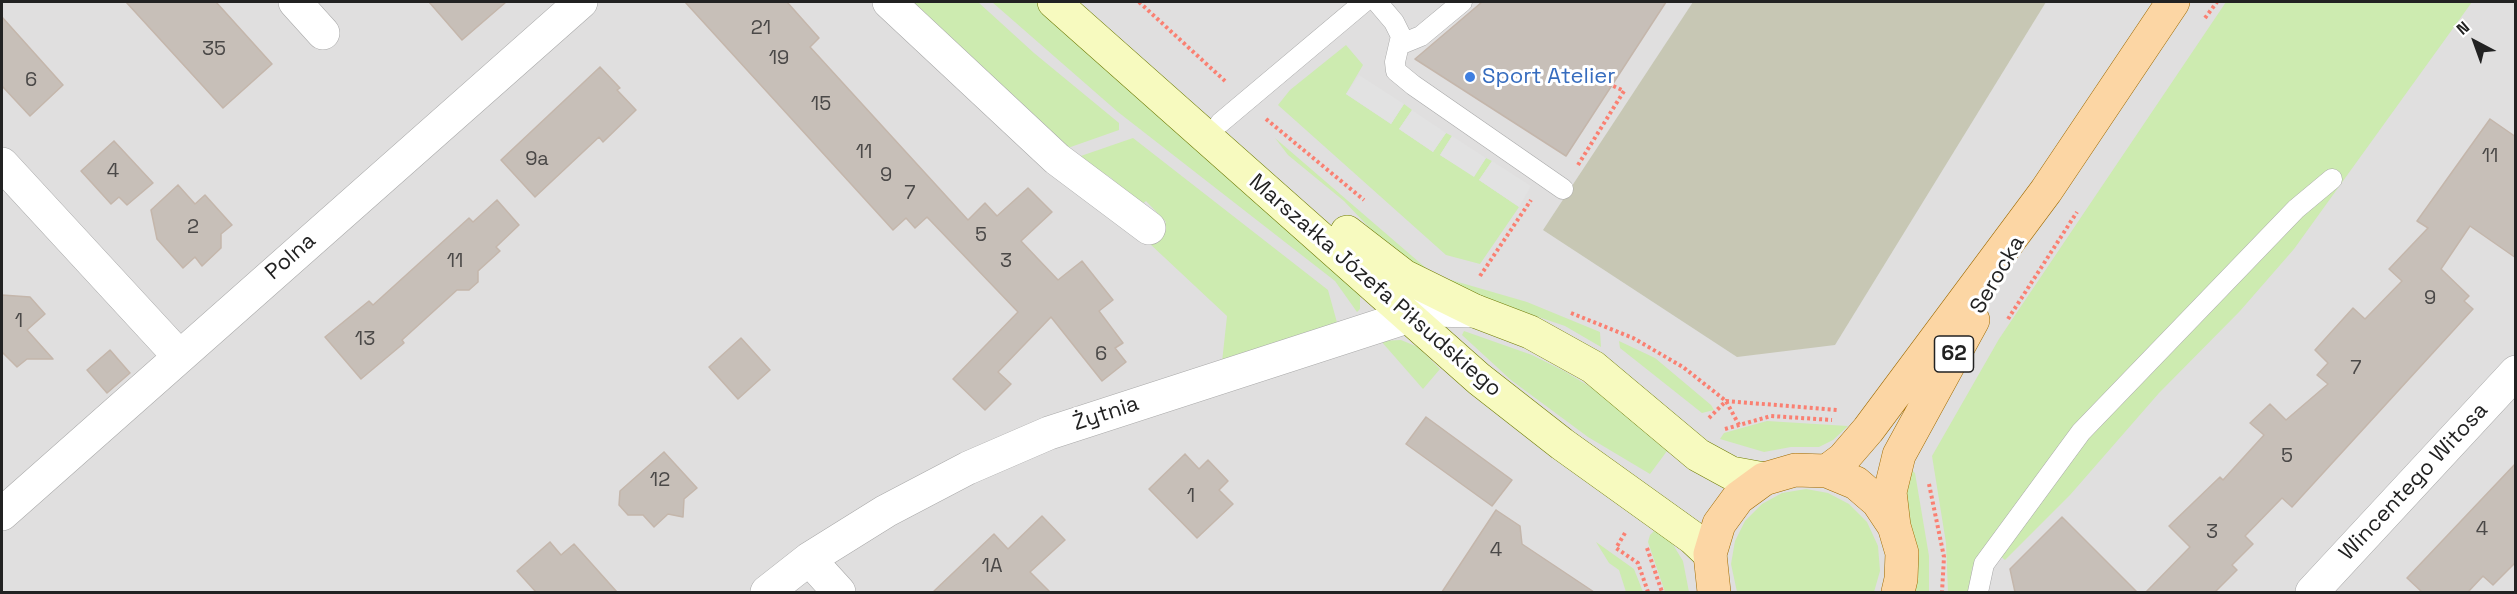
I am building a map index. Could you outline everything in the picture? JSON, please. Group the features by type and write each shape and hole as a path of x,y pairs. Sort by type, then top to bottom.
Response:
{"main road":[{"name":"Marszałka Józefa Piłsudskiego","path":"1054,2 1188,123 1410,316 1479,380 1562,444 1693,538 1710,555"},
{"name":"Marszałka Józefa Piłsudskiego","path":"1088,2 1220,123 1368,250 1404,276 1481,297 1530,332 1593,367 1698,454 1731,473 1764,479"},
{"name":"Serocka","path":"1827,471 1843,459 1868,430 2046,191 2173,2"},
{"name":"Serocka","path":"1894,526 1890,492 1899,455 1928,399 2046,191"},
{"name":"62","path":"1714,592 1710,555 1719,524 1738,498 1764,479 1795,470 1827,471 1856,483 1878,502 1894,526 1902,553 1898,592"}],"street":[{"path":"295,2 323,33"},
{"name":"Polna","path":"2,514 581,2"},
{"path":"889,2 1057,159 1149,228"},
{"path":"2,164 179,357"},
{"name":"Żytnia","path":"766,592 809,559 886,511 958,473 1049,433 1410,316 1481,297"},
{"name":"Wincentego Witosa","path":"2312,592 2516,372"},
{"path":"809,559 840,592"}],"lane":[{"path":"1220,123 1364,2"},
{"path":"1377,2 1394,22 1401,36 1395,62 1396,70 1413,85 1563,189"},
{"path":"1399,45 1421,36 1462,2"},
{"path":"1978,592 1984,564 2081,432 2296,209 2332,179"}],"path":[{"path":"1139,2 1300,149 1371,205"},
{"path":"2204,20 2217,2"},
{"path":"1563,189 1624,91 1607,83"},
{"path":"1481,297 1478,279 1546,177"},
{"path":"2002,327 2078,211"},
{"path":"1566,310 1633,338 1683,367 1726,402 1738,425"}],"shaded area":[{"path":"2,2 2515,2 2515,592 2,592"},
{"path":"1693,2 2046,2 1835,345 1737,357 1543,230"},
{"path":"1359,75 1404,104 1391,124 1346,94"},
{"path":"1412,110 1446,133 1433,152 1399,129"},
{"path":"1452,136 1486,158 1474,177 1440,155"},
{"path":"1492,161 1531,186 1519,207 1479,180"}],"green space":[{"path":"909,2 978,2 1034,53 1119,123 1119,130 1065,149"},
{"path":"992,2 1038,2 1360,292 1360,309 1357,312 1335,281 1118,112"},
{"path":"2226,2 2472,2 2294,249 2240,311 2159,393 2070,495 2005,560 1987,545 1972,568 1969,592 1948,592 1946,543 1932,456 1999,339"},
{"path":"1346,45 1363,65 1346,94 1391,124 1404,104 1412,110 1399,129 1433,152 1446,133 1452,136 1440,155 1474,176 1486,158 1492,161 1479,180 1519,207 1480,264 1446,255 1278,105 1290,90"},
{"path":"1133,138 1328,290 1338,326 1222,362 1227,316 1149,243 1166,222 1146,201 1141,205 1110,177 1075,158"},
{"path":"1275,138 1434,275 1527,302 1600,332 1601,347 1565,326 1462,291 1400,260 1344,201 1288,155"},
{"path":"1464,331 1532,355 1564,371 1597,391 1667,451 1650,474 1588,437 1511,380 1462,335"},
{"path":"1401,340 1418,347 1440,369 1423,389 1381,341"},
{"path":"1619,341 1655,358 1714,410 1702,413 1620,348"},
{"path":"1767,421 1848,426 1833,440 1819,447 1791,447 1764,452 1720,439 1724,433"},
{"path":"1907,467 1915,473 1929,556 1929,592 1913,592 1906,513"},
{"path":"1806,489 1828,493 1849,504 1867,522 1878,546 1880,571 1874,592 1737,592 1731,564 1735,541 1745,521 1762,504 1782,493"},
{"path":"1656,529 1672,543 1683,561 1689,592 1665,592 1648,542 1650,535"},
{"path":"1596,542 1634,569 1643,592 1626,592 1619,570 1609,563"}],"building":[{"path":"126,2 216,2 272,64 223,108"},
{"path":"429,2 506,2 462,40"},
{"path":"685,2 787,2 819,38 810,47 968,220 985,203 997,216 1028,188 1052,212 1021,241 1058,280 1082,261 1113,300 1099,311 1123,343 1115,348 1126,362 1102,381 1051,317 998,372 1011,384 985,410 953,379 1018,312 927,217 915,228 906,218 893,230"},
{"path":"1482,2 1666,2 1566,156 1415,59"},
{"path":"2,17 63,85 30,116 2,86"},
{"path":"600,67 620,88 617,90 636,110 603,142 599,137 535,197 501,160"},
{"path":"2490,119 2516,137 2516,258 2470,226 2441,269 2469,296 2464,301 2473,309 2292,507 2282,498 2245,536 2253,544 2232,565 2237,570 2215,592 2146,592 2190,547 2169,526 2220,477 2223,480 2264,435 2250,423 2270,404 2286,420 2328,384 2317,375 2328,363 2315,350 2353,308 2365,319 2402,281 2389,269 2428,228 2417,221"},
{"path":"114,141 153,183 127,205 119,197 111,204 81,171"},
{"path":"178,185 195,204 205,195 232,225 221,234 221,248 202,266 195,257 183,268 157,239 151,210"},
{"path":"497,200 519,225 496,247 500,251 478,271 478,282 469,290 457,290 402,340 404,343 361,379 325,337 369,301 373,305 469,218 473,222"},
{"path":"2,295 30,297 45,314 27,330 53,359 27,359 17,367 2,352"},
{"path":"741,338 770,370 738,399 709,367"},
{"path":"110,350 130,373 107,393 87,370"},
{"path":"1426,417 1512,480 1492,506 1406,444"},
{"path":"664,452 697,488 684,499 683,517 668,514 654,527 643,515 628,515 619,505 620,491"},
{"path":"1185,454 1199,469 1208,460 1228,481 1219,490 1233,504 1197,538 1149,489"},
{"path":"2516,463 2516,562 2493,585 2483,576 2468,592 2422,592 2407,578"},
{"path":"1496,510 1520,526 1522,544 1594,592 1442,592"},
{"path":"1042,516 1065,540 1030,572 1050,592 933,592 994,534 1008,549"},
{"path":"2062,517 2137,592 2015,592 2010,569"},
{"path":"550,542 561,555 574,544 617,592 536,592 517,571"}],"place":[{"name":"Sport Atelier","path":"1470,77"}]}
